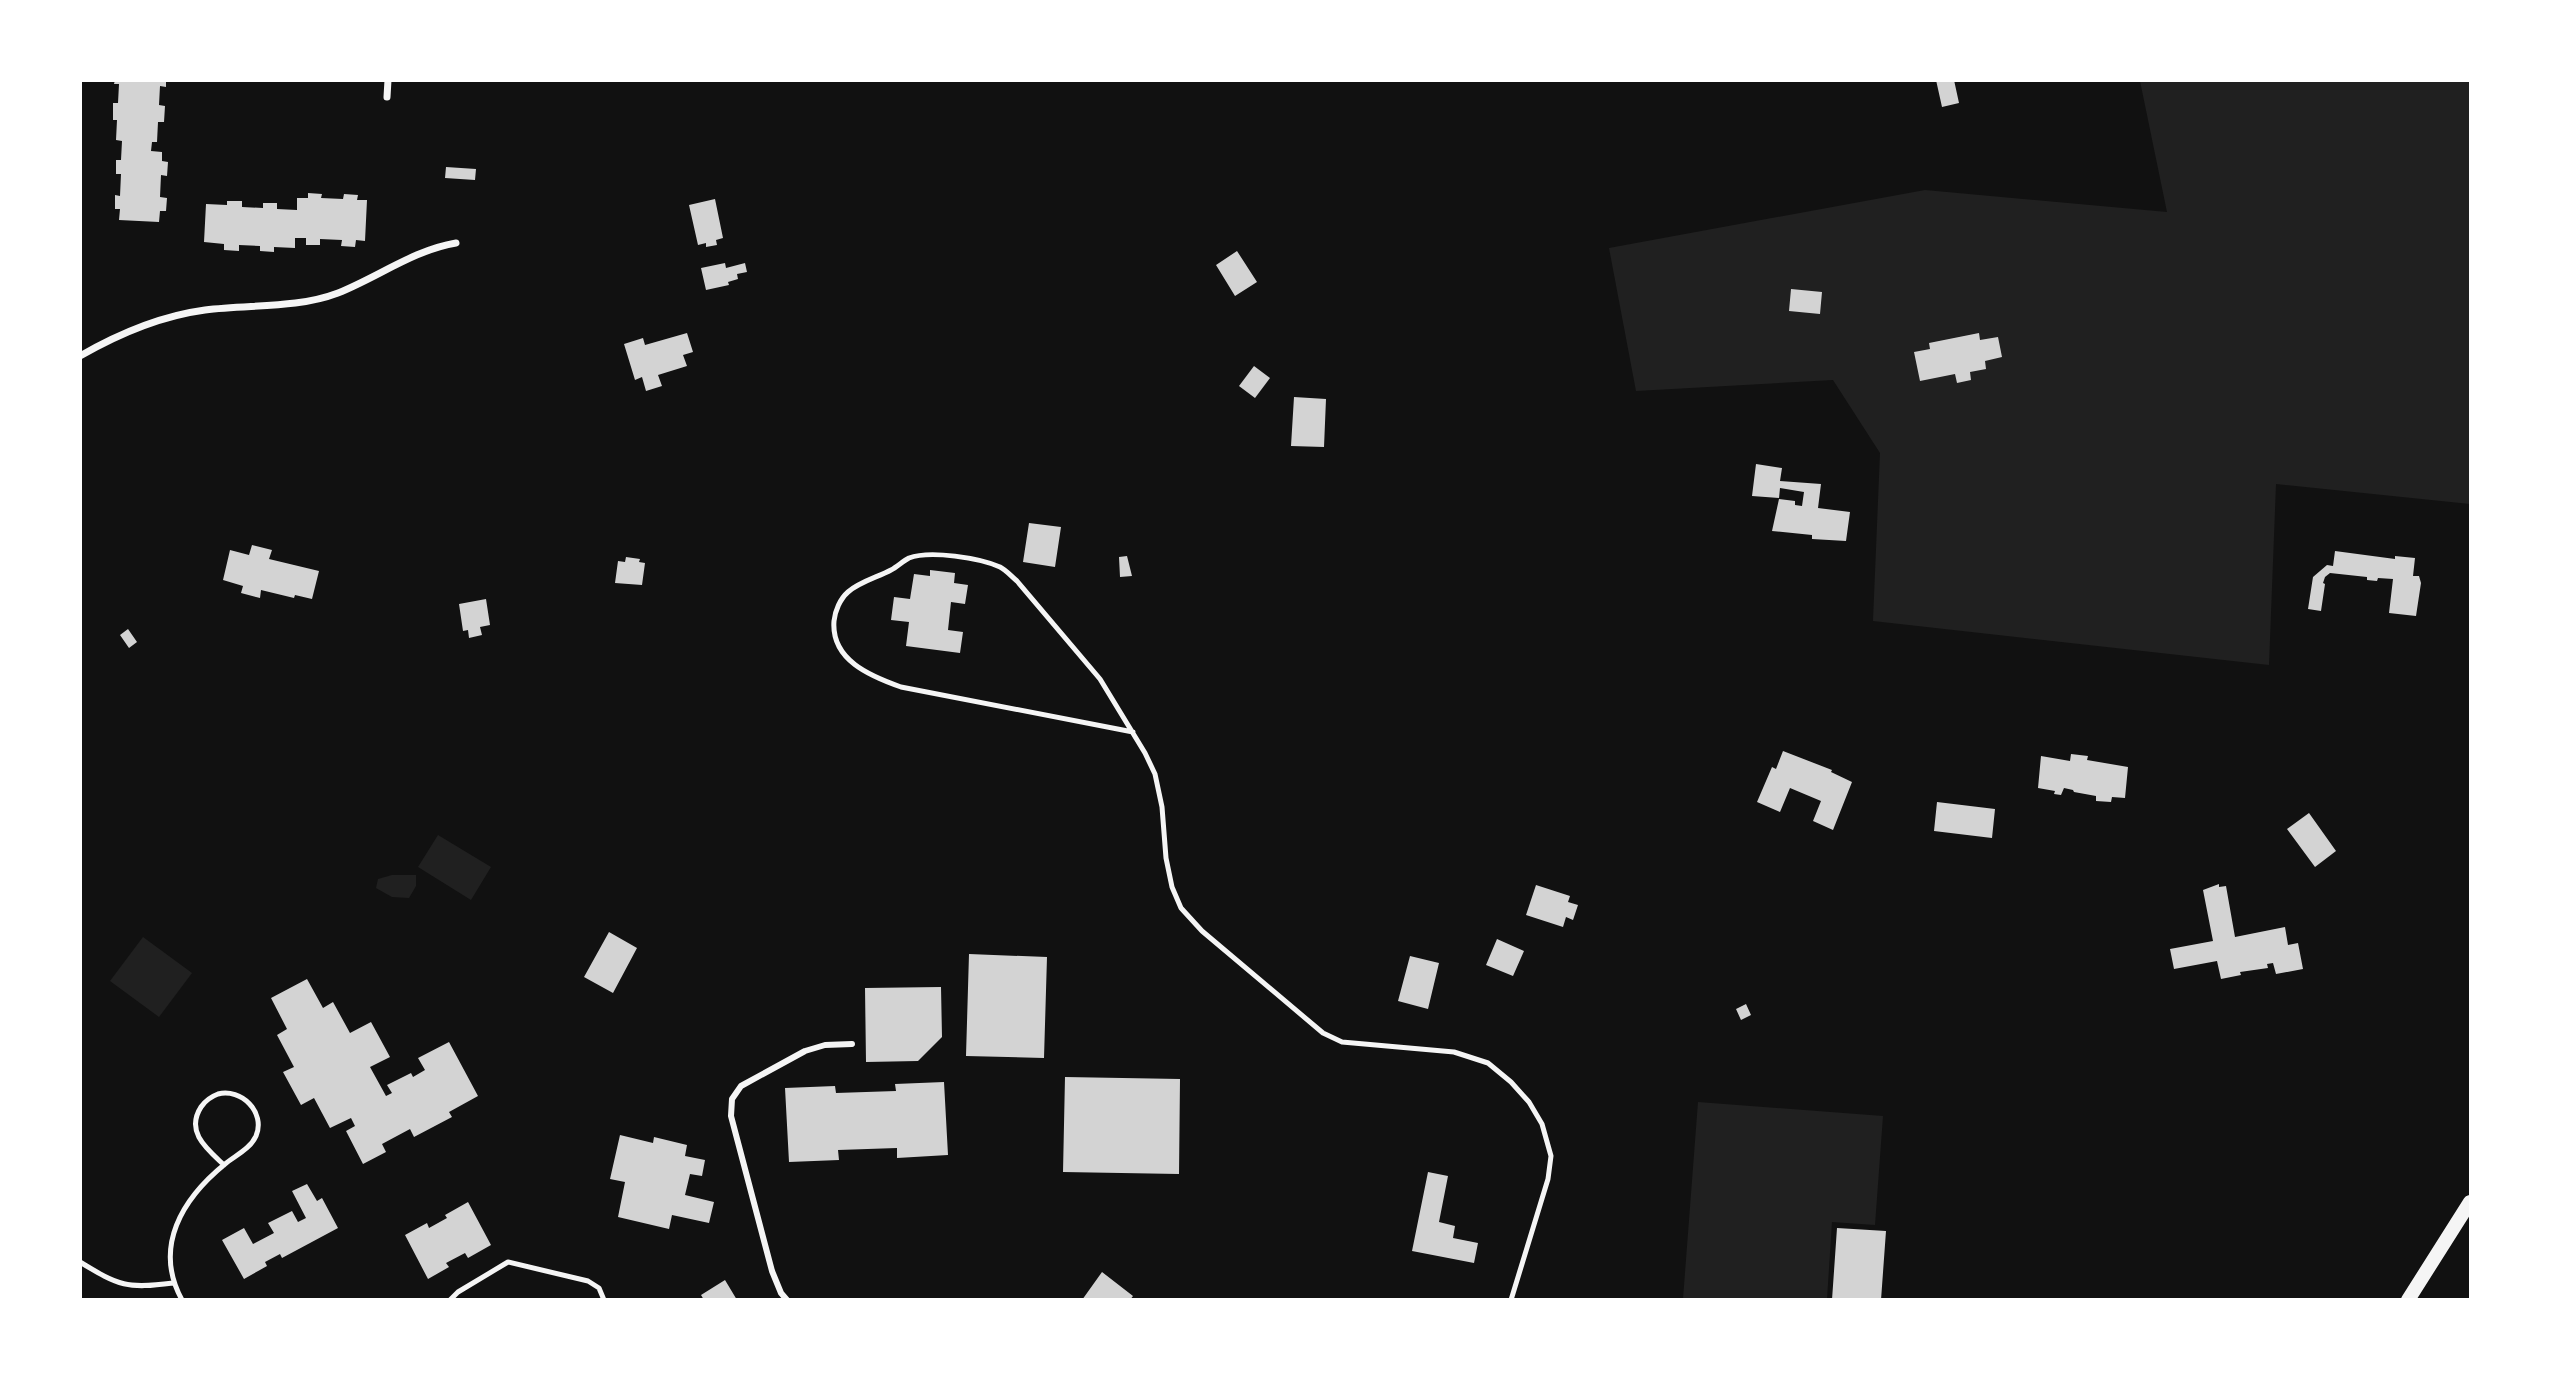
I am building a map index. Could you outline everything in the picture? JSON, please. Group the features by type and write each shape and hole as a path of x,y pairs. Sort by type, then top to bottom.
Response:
{"main road":[{"path":"2408,1300 2470,1202"}],"street":[{"path":"387,80 387,97"},
{"path":"80,356 107,341 159,319 206,310 307,301 338,293 440,245 456,243"},
{"path":"788,1300 781,1293 772,1271 731,1116 732,1099 741,1086 805,1051 825,1045 852,1044"}],"lane":[{"path":"1133,732 901,687 880,680 861,670 838,647 834,632 838,604 848,592 910,558 935,556 978,560 1003,568 1100,679 1133,732 1155,775 1162,807 1166,859 1172,887 1181,908 1202,932 1323,1032 1342,1042 1454,1052 1488,1063 1511,1082 1529,1102 1542,1124 1551,1156 1548,1179 1511,1300"},
{"path":"182,1300 173,1283 169,1266 174,1230 181,1214 199,1189 224,1165 250,1146 257,1134 258,1121 254,1108 246,1100 226,1093 214,1095 205,1101 195,1124 202,1144 224,1165"},
{"path":"80,1262 108,1280 123,1285 141,1287 173,1283"},
{"path":"450,1300 458,1292 508,1262 588,1281 599,1288 604,1300"}],"shaded area":[{"path":"2140,81 2470,81 2470,504 2276,484 2269,665 1873,621 1880,453 1833,380 1636,391 1609,248 1925,190 2167,212"},
{"path":"438,835 491,867 471,900 418,867"},
{"path":"392,875 416,875 416,886 409,898 392,897 376,888 378,879"},
{"path":"143,937 192,973 159,1017 110,981"},
{"path":"1698,1102 1883,1116 1875,1225 1832,1222 1827,1299 1683,1299"}],"building":[{"path":"115,80 166,80 166,87 160,86 159,105 165,106 164,122 158,122 157,142 152,142 151,151 162,152 162,161 168,162 167,176 161,175 160,197 167,198 166,211 160,211 159,222 119,220 120,209 115,209 115,195 120,196 121,174 116,174 116,160 121,160 122,141 116,140 117,120 113,120 113,103 118,103 119,84 114,84"},
{"path":"1936,80 1954,80 1959,103 1942,107"},
{"path":"446,167 476,169 475,180 445,178"},
{"path":"308,193 322,194 321,198 343,199 344,194 358,195 357,200 367,200 365,241 356,240 355,247 341,246 342,240 320,239 320,245 306,245 306,238 295,238 295,248 274,247 274,252 260,251 260,246 239,245 239,251 224,250 224,244 204,242 206,204 227,205 227,201 242,201 242,207 263,208 263,203 277,203 277,209 297,210 297,198 308,198"},
{"path":"715,199 723,238 716,240 717,245 698,245 689,205"},
{"path":"1237,251 1257,282 1235,296 1216,265"},
{"path":"725,263 726,268 745,263 747,272 737,274 738,279 728,282 729,285 706,290 701,268"},
{"path":"1791,289 1822,292 1820,314 1789,311"},
{"path":"687,333 693,352 683,355 687,366 658,375 662,386 646,391 642,377 635,380 624,344 643,338 645,345"},
{"path":"1979,333 1980,340 1998,337 2002,357 1985,361 1986,369 1970,372 1971,380 1957,383 1955,374 1920,381 1914,352 1930,349 1929,343"},
{"path":"1254,366 1270,378 1255,398 1239,386"},
{"path":"1294,397 1326,399 1324,447 1291,446"},
{"path":"1756,464 1782,468 1780,481 1821,484 1818,508 1850,512 1846,541 1812,539 1812,535 1772,531 1779,499 1795,501 1795,505 1802,506 1804,492 1780,488 1779,498 1752,496"},
{"path":"1029,523 1061,527 1055,567 1023,562"},
{"path":"252,545 272,550 269,559 319,571 312,599 295,595 294,598 261,590 260,598 241,593 243,586 223,580 230,550 249,555"},
{"path":"2335,551 2395,559 2395,556 2415,558 2413,576 2419,576 2421,583 2416,616 2389,613 2393,579 2378,578 2377,581 2367,580 2367,577 2330,573 2323,583 2321,611 2308,609 2313,577 2327,565 2333,566"},
{"path":"1127,556 1132,576 1120,577 1119,557"},
{"path":"626,557 640,559 639,562 645,563 642,585 615,583 618,561 625,562"},
{"path":"930,570 955,573 954,583 968,585 965,604 951,602 948,630 963,632 960,653 906,646 909,622 891,620 894,597 910,599 914,574 930,576"},
{"path":"486,599 490,625 480,627 482,635 469,638 468,630 463,631 459,604"},
{"path":"128,629 137,642 129,648 120,635"},
{"path":"1783,751 1832,770 1831,772 1852,782 1833,830 1813,821 1821,801 1790,788 1780,812 1757,802 1772,767 1776,769"},
{"path":"2071,754 2088,756 2087,760 2128,767 2125,798 2112,797 2111,802 2096,801 2096,796 2073,790 2064,788 2061,795 2038,788 2041,756 2070,761"},
{"path":"1937,802 1995,809 1992,838 1934,831"},
{"path":"2309,813 2336,851 2315,867 2287,829"},
{"path":"2219,884 2219,887 2226,886 2235,937 2285,927 2288,945 2298,943 2303,969 2276,974 2273,963 2267,964 2268,968 2240,972 2241,975 2221,979 2217,961 2174,969 2170,949 2213,941 2203,890"},
{"path":"1536,885 1570,896 1568,902 1578,905 1573,920 1566,917 1563,927 1526,915"},
{"path":"609,932 637,948 613,993 584,977"},
{"path":"1497,939 1524,951 1513,976 1486,965"},
{"path":"969,954 1047,957 1044,1058 966,1056"},
{"path":"1410,956 1439,963 1428,1009 1398,1001"},
{"path":"307,979 323,1008 333,1002 350,1033 371,1022 390,1057 370,1067 386,1096 392,1093 387,1085 411,1073 413,1077 425,1070 418,1058 449,1042 478,1096 449,1112 452,1117 414,1137 410,1129 382,1144 386,1152 363,1164 346,1131 355,1126 351,1118 330,1128 314,1098 301,1105 283,1072 294,1067 277,1035 287,1029 271,998"},
{"path":"941,987 942,1037 918,1061 866,1062 865,988"},
{"path":"1746,1004 1751,1015 1741,1020 1736,1009"},
{"path":"1065,1077 1180,1079 1179,1174 1063,1172"},
{"path":"944,1082 948,1155 897,1158 897,1148 838,1150 839,1160 789,1162 785,1088 835,1086 836,1093 896,1091 895,1084"},
{"path":"620,1135 653,1143 654,1137 687,1145 685,1156 705,1160 702,1176 690,1174 685,1195 714,1202 709,1223 672,1215 669,1229 618,1217 625,1182 610,1179"},
{"path":"1428,1172 1448,1176 1439,1222 1455,1226 1453,1238 1478,1243 1474,1263 1412,1251"},
{"path":"307,1184 317,1201 322,1198 338,1228 282,1258 280,1254 265,1262 267,1266 244,1279 222,1240 244,1228 253,1244 274,1233 268,1223 292,1211 298,1222 306,1218 292,1191"},
{"path":"468,1202 491,1245 468,1258 465,1253 446,1263 449,1267 428,1279 405,1235 427,1223 429,1228"},
{"path":"1837,1228 1886,1231 1881,1300 1832,1300"},
{"path":"1102,1272 1133,1296 1130,1300 1082,1300"},
{"path":"725,1280 737,1300 704,1300 701,1295"}]}
